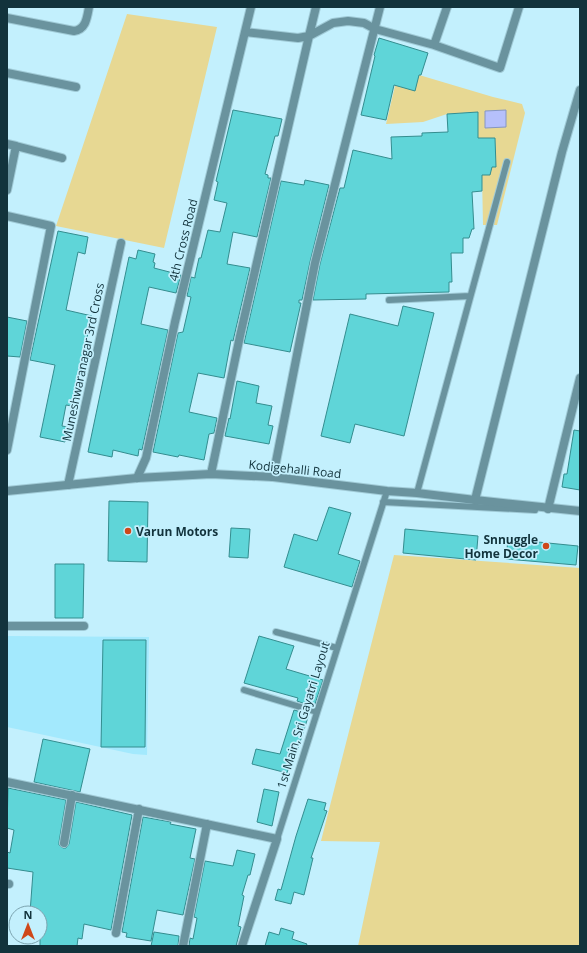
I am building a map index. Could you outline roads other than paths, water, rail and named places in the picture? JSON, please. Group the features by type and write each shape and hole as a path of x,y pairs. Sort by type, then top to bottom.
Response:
{"street":[{"path":"7,18 74,31 83,27 86,22 89,7"},
{"name":"4th Cross Road","path":"137,478 146,458 176,322 251,7"},
{"path":"211,474 240,336 316,7"},
{"path":"273,477 314,263 380,7"},
{"path":"434,45 447,7"},
{"path":"245,32 298,38 309,36 333,23 348,21 364,23 375,29 434,45 500,68 519,7"},
{"path":"7,73 76,87"},
{"path":"475,500 562,152 580,90"},
{"path":"7,144 62,158"},
{"path":"7,190 16,146"},
{"path":"7,216 51,226 7,450"},
{"name":"Muneshwaranagar 3rd Cross","path":"68,485 121,243"},
{"path":"548,509 580,378"},
{"name":"Kodigehalli Road","path":"7,491 137,478 211,474 273,477 580,512"},
{"path":"7,626 84,626"},
{"path":"7,782 277,839"},
{"path":"64,843 72,796"},
{"path":"116,933 139,810"},
{"path":"183,946 207,824"},
{"name":"1st Main, Sri Gayatri Layout","path":"242,946 277,839"}],"lane":[{"path":"417,493 507,162"},
{"path":"389,300 470,296"},
{"name":"1st Main, Sri Gayatri Layout","path":"277,839 387,491"},
{"path":"383,502 580,512"},
{"path":"276,632 337,648"},
{"path":"244,690 317,712"}],"place":[{"name":"Varun Motors","path":"128,531"},
{"name":"Snnuggle Home Decor","path":"546,546"}]}
